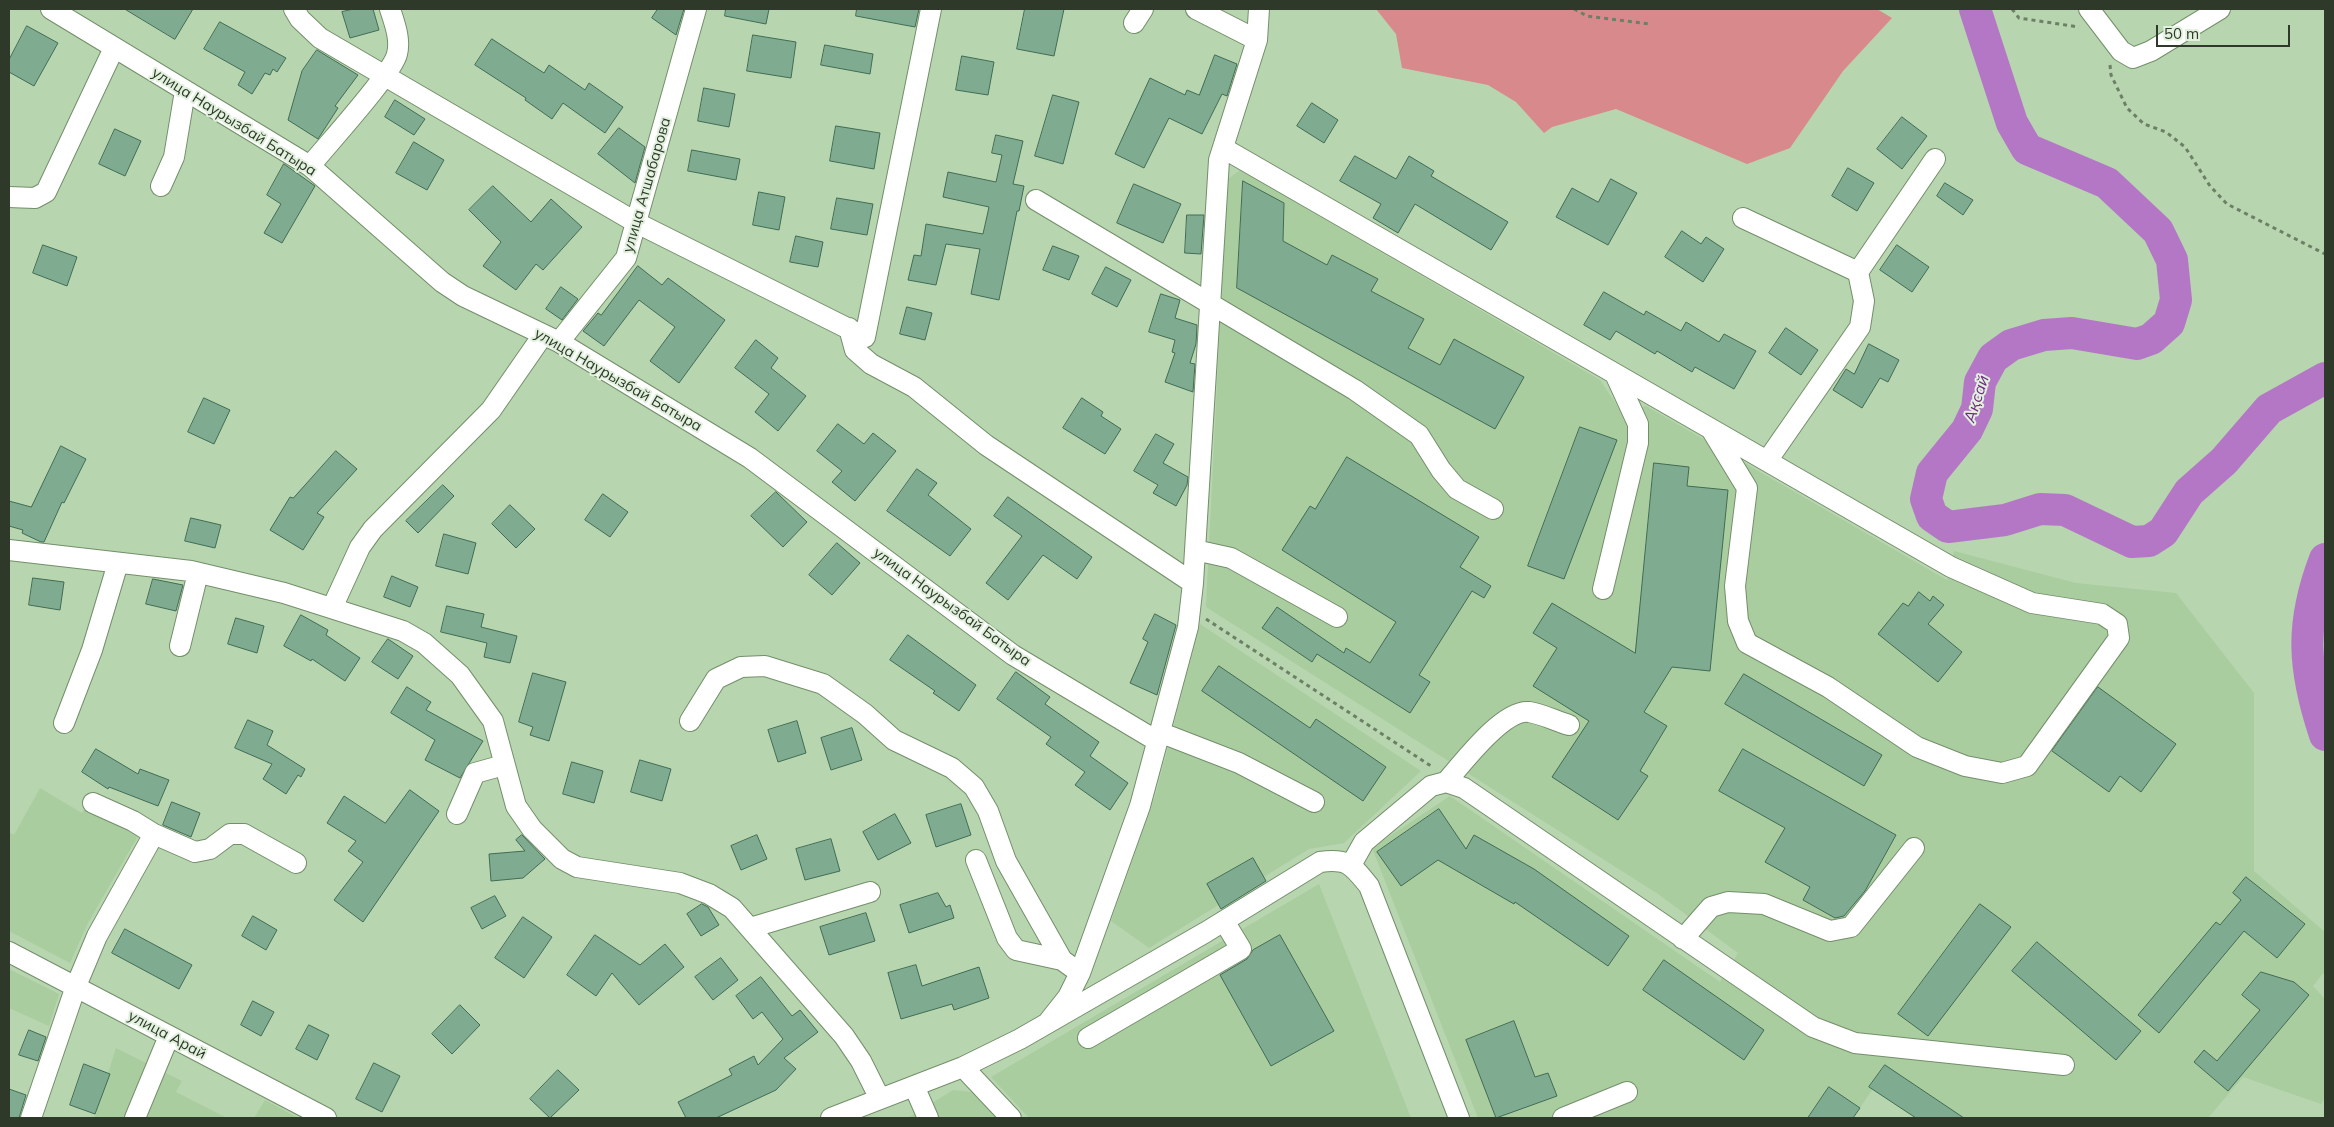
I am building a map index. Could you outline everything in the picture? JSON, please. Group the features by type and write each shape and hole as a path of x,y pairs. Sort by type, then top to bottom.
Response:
{"street":[{"name":"улица Наурызбай Батыра","path":"51,9 310,166 442,282 464,296 551,338 750,458 1013,655 1158,736 1239,763 1314,802"},
{"path":"294,9 300,19 320,38 638,223 865,337 931,9"},
{"path":"310,166 384,76 398,54 396,30 390,9"},
{"name":"улица Атшабарова","path":"332,608 360,547 373,529 491,410 551,338 626,258 638,223 696,9"},
{"path":"1196,9 1258,40"},
{"path":"1049,1021 1068,997 1080,973 1140,806 1188,627 1193,583 1215,192 1219,160 1258,40 1259,9"},
{"path":"2089,9 2121,51 2133,58 2151,51 2220,9"},
{"path":"9,196 35,198 46,192 114,48"},
{"path":"161,186 174,157 185,91"},
{"path":"1223,148 1712,429 1951,567 2032,603 2102,614 2118,624 2119,638 2027,766 2002,773 1965,766 1917,746 1828,687 1747,643 1738,621 1734,586 1746,488 1712,429"},
{"path":"1767,461 1860,328 1864,301 1858,272 1935,158"},
{"path":"1036,200 1355,390 1419,435 1441,470 1457,489 1493,510"},
{"path":"1743,218 1858,272"},
{"path":"849,328 855,350 871,364 914,387 986,445 1193,583"},
{"path":"1603,589 1638,443 1638,424 1615,374"},
{"path":"9,550 198,573 284,593 404,631 424,643 460,675 493,721 516,806 532,829 562,859 576,867 680,883 709,894 732,908 844,1036 861,1061 880,1099"},
{"path":"1195,550 1231,558 1337,617"},
{"path":"64,723 92,650 118,563"},
{"path":"180,646 198,573"},
{"path":"690,721 716,679 742,667 765,666 823,684 866,714 894,740 952,768 974,787 988,811 1006,861 1062,960"},
{"path":"1446,782 1475,749 1510,716 1528,712 1569,725"},
{"path":"457,814 475,773 504,765"},
{"path":"1352,865 1364,842 1431,786 1446,782 1464,788 1728,971 1813,1027 1855,1043 2064,1065"},
{"path":"93,803 133,821 154,834 195,852 210,849 230,834 244,834 296,863"},
{"path":"31,1118 76,986 97,936 154,834"},
{"path":"1683,940 1711,906 1728,902 1764,904 1830,931 1851,927 1914,848"},
{"path":"976,860 1007,938 1016,950 1062,960 1080,973"},
{"path":"831,1118 963,1067 1020,1039 1224,921 1320,862 1338,860 1352,865 1369,886 1459,1118"},
{"path":"750,928 870,892"},
{"path":"1088,1038 1241,949 1224,921"},
{"name":"улица Арай","path":"9,952 326,1118"},
{"path":"135,1118 169,1036"},
{"path":"963,1067 1011,1118"},
{"path":"914,1086 928,1118"},
{"path":"1563,1118 1627,1092"}],"path":[{"path":"1574,9 1587,16 1649,24"},
{"path":"2012,9 2019,18 2106,31 2111,75 2127,108 2144,124 2166,132 2185,147 2210,186 2227,204 2325,254"},
{"path":"1190,613 1203,616 1415,755 1431,766 1446,782"}],"shaded area":[{"path":"1376,9 1877,9 1892,18 1843,71 1790,148 1747,164 1616,109 1552,127 1544,133 1516,102 1488,85 1402,68 1396,34"},
{"path":"1240,170 1600,380 1622,413 1646,406 1947,580 1954,551 2076,583 2176,593 2254,693 2254,871 2325,932 2325,971 2313,986 2325,999 2325,1098 2321,1104 2243,1077 2208,1118 1921,1118 1874,1087 1853,1118 1478,1118 1372,848 1450,796 1720,982 1738,953 1658,894 1206,607 1227,180"},
{"path":"1200,624 1421,771 1344,843 1309,849 1149,948 1111,921 1156,793"},
{"path":"40,788 82,813 86,807 132,829 138,836 88,923 70,963 9,931 9,832 14,835"},
{"path":"1319,884 1411,1118 1029,1118 991,1077"},
{"path":"9,969 59,994 49,1026 9,1008"},
{"path":"116,1048 182,1081 176,1092 227,1118 94,1118"},
{"path":"953,1090 972,1092 997,1118 908,1118"},
{"path":"265,1100 298,1118 254,1118"}],"building":[{"path":"125,9 193,9 175,39"},
{"path":"354,9 373,9 379,30 350,38 342,12"},
{"path":"658,9 684,9 676,35 652,18"},
{"path":"726,9 769,9 766,24 725,16"},
{"path":"857,9 919,9 915,27 856,16"},
{"path":"1025,9 1064,9 1054,56 1017,49"},
{"path":"220,22 286,58 277,72 273,69 270,75 265,73 252,94 238,85 245,72 204,49"},
{"path":"27,26 58,43 34,86 9,72 9,60"},
{"path":"753,35 796,42 791,78 747,71"},
{"path":"492,39 544,73 549,65 585,90 589,83 623,107 605,133 563,103 552,119 525,100 526,98 475,65"},
{"path":"825,45 873,54 870,74 821,65"},
{"path":"317,50 358,75 335,106 338,108 318,139 288,120 302,71"},
{"path":"1215,55 1237,64 1227,96 1222,94 1202,134 1169,118 1144,168 1115,154 1150,78 1185,95 1187,90 1199,95"},
{"path":"962,56 994,62 988,95 956,90"},
{"path":"704,88 735,94 729,127 698,121"},
{"path":"1053,95 1079,102 1063,164 1035,156"},
{"path":"395,100 425,119 414,135 385,117"},
{"path":"1312,103 1338,120 1324,143 1297,126"},
{"path":"1902,117 1927,136 1902,169 1877,149"},
{"path":"836,126 880,133 874,169 830,161"},
{"path":"619,128 645,147 635,183 598,154"},
{"path":"115,129 141,141 125,176 99,164"},
{"path":"996,135 1023,141 1013,184 1024,186 999,300 971,294 980,249 946,244 936,285 908,280 914,255 921,256 926,224 983,234 989,207 943,197 948,172 996,182 1002,155 992,153"},
{"path":"414,142 444,160 427,190 396,173"},
{"path":"692,150 740,159 736,180 688,171"},
{"path":"1355,156 1396,179 1409,156 1434,171 1431,176 1508,222 1491,250 1415,204 1398,233 1373,218 1381,204 1340,181"},
{"path":"284,164 315,186 282,243 264,233 281,204 267,195"},
{"path":"1848,168 1874,183 1857,211 1832,196"},
{"path":"1611,179 1637,193 1608,245 1556,217 1572,188 1598,202"},
{"path":"1243,181 1284,203 1283,241 1327,265 1332,255 1378,279 1371,291 1424,319 1408,348 1440,365 1454,339 1524,377 1495,429 1237,288"},
{"path":"1945,183 1973,200 1963,215 1937,196"},
{"path":"1134,184 1181,204 1163,243 1117,223"},
{"path":"493,186 531,222 551,199 582,227 543,270 536,264 516,290 483,266 501,242 469,210"},
{"path":"759,192 785,197 779,230 753,225"},
{"path":"837,198 873,204 867,235 831,229"},
{"path":"1187,215 1204,215 1201,254 1185,253"},
{"path":"1682,231 1701,244 1706,237 1724,249 1703,282 1665,257"},
{"path":"796,236 823,242 818,267 790,262"},
{"path":"43,245 77,257 67,286 33,273"},
{"path":"1897,245 1929,267 1912,292 1880,270"},
{"path":"1053,246 1079,256 1069,280 1043,270"},
{"path":"638,266 662,285 668,278 725,320 679,383 650,361 675,327 639,300 604,346 583,331 598,313 601,315"},
{"path":"1106,267 1131,280 1117,307 1092,294"},
{"path":"561,287 578,299 562,320 546,309"},
{"path":"1604,292 1644,315 1646,311 1681,331 1686,322 1719,342 1724,334 1756,351 1734,389 1695,367 1692,372 1657,351 1655,354 1616,331 1610,340 1584,325"},
{"path":"1161,294 1180,300 1175,318 1197,325 1196,344 1190,363 1195,364 1193,392 1165,382 1175,353 1172,352 1175,340 1149,332"},
{"path":"907,307 932,313 925,340 900,334"},
{"path":"1786,328 1818,350 1801,375 1769,353"},
{"path":"756,340 778,358 771,368 806,396 778,431 755,412 769,394 735,368"},
{"path":"1869,344 1899,360 1888,382 1880,378 1862,408 1833,390 1846,369 1854,374"},
{"path":"204,398 230,410 214,444 188,432"},
{"path":"1082,398 1103,412 1101,416 1121,429 1105,454 1063,428"},
{"path":"838,424 864,444 873,433 896,451 855,501 832,482 842,471 817,451"},
{"path":"1580,427 1617,440 1564,579 1528,566"},
{"path":"1156,434 1174,444 1163,463 1188,477 1187,485 1176,506 1153,493 1158,485 1134,471"},
{"path":"61,446 86,459 64,503 62,502 44,542 41,542 22,533 23,530 9,526 9,501 31,507"},
{"path":"336,451 357,469 317,513 324,517 303,550 270,530 290,497 293,498"},
{"path":"1347,457 1479,537 1460,567 1491,586 1484,598 1472,591 1419,675 1430,682 1410,713 1317,654 1312,662 1262,628 1277,607 1344,653 1346,648 1370,663 1396,622 1282,550 1310,506 1315,509"},
{"path":"1654,463 1689,467 1687,486 1728,490 1710,671 1672,667 1644,712 1667,726 1640,771 1648,776 1618,820 1552,777 1589,721 1533,686 1557,648 1533,633 1552,603 1635,653"},
{"path":"917,469 937,483 928,495 971,529 950,556 887,511"},
{"path":"443,485 454,496 418,533 406,521"},
{"path":"776,492 807,522 783,547 751,516"},
{"path":"603,494 628,512 610,537 585,520"},
{"path":"1008,497 1092,557 1077,579 1043,555 1008,600 986,583 1022,536 994,516"},
{"path":"510,505 535,529 516,548 492,524"},
{"path":"191,518 221,525 215,548 185,541"},
{"path":"444,534 476,543 468,574 436,566"},
{"path":"837,543 860,563 832,595 809,575"},
{"path":"392,576 418,587 410,607 384,597"},
{"path":"33,578 64,582 60,610 29,605"},
{"path":"153,579 183,585 176,611 146,604"},
{"path":"1919,592 1930,601 1933,596 1944,605 1928,624 1962,652 1938,682 1878,634 1903,603 1908,606"},
{"path":"447,606 484,614 481,627 517,636 510,663 484,657 487,643 441,632"},
{"path":"1155,614 1176,625 1157,695 1130,683 1148,642 1143,639"},
{"path":"301,615 328,630 326,635 360,658 345,681 312,659 311,661 284,646"},
{"path":"236,618 264,626 257,653 228,644"},
{"path":"908,635 976,685 959,711 933,693 935,691 890,660"},
{"path":"388,639 413,656 398,679 372,662"},
{"path":"1219,666 1310,728 1316,719 1386,767 1363,801 1202,691"},
{"path":"1016,672 1050,697 1045,704 1099,742 1090,756 1128,783 1110,810 1075,785 1085,772 1046,744 1051,737 997,699"},
{"path":"533,673 566,682 549,741 530,735 533,727 519,722"},
{"path":"1744,674 1882,755 1864,786 1725,704"},
{"path":"407,687 431,702 426,710 483,741 460,778 425,760 435,740 391,713"},
{"path":"2098,687 2176,744 2141,792 2120,776 2109,792 2052,751"},
{"path":"248,720 273,731 267,745 305,769 301,777 298,775 286,794 263,779 272,764 235,748"},
{"path":"797,721 806,753 778,762 768,730"},
{"path":"852,728 862,760 831,770 821,738"},
{"path":"96,749 138,774 140,769 169,780 158,806 109,787 108,789 82,772"},
{"path":"1743,749 1896,835 1865,891 1844,916 1835,918 1803,900 1810,887 1765,862 1785,828 1719,791"},
{"path":"640,760 671,769 662,801 631,792"},
{"path":"572,762 603,771 594,803 563,794"},
{"path":"410,790 439,811 363,922 334,900 363,862 348,851 356,841 327,823 344,796 385,823"},
{"path":"172,802 200,813 191,837 163,825"},
{"path":"961,804 971,835 936,847 926,815"},
{"path":"1439,809 1466,849 1474,835 1534,869 1629,936 1608,966 1515,902 1514,904 1438,860 1401,886 1377,852"},
{"path":"895,814 911,843 878,860 863,832"},
{"path":"522,835 545,859 523,878 491,881 489,854 525,851 516,840"},
{"path":"757,835 767,859 741,870 731,846"},
{"path":"831,839 840,871 805,880 796,849"},
{"path":"1253,858 1266,881 1221,909 1207,884"},
{"path":"2246,877 2305,924 2277,958 2244,931 2159,1033 2138,1015 2216,922 2220,925 2241,900 2233,893"},
{"path":"938,893 946,907 950,905 954,918 909,933 900,905"},
{"path":"495,896 506,916 482,929 471,908"},
{"path":"702,904 708,907 719,925 701,936 687,914"},
{"path":"1980,904 2011,927 1928,1036 1898,1014"},
{"path":"866,913 875,941 829,955 820,927"},
{"path":"253,916 277,930 266,950 242,936"},
{"path":"523,917 552,937 524,978 495,958"},
{"path":"125,929 192,965 179,989 112,953"},
{"path":"595,935 640,965 665,944 684,967 639,1005 612,973 596,996 567,975"},
{"path":"1280,935 1334,1031 1271,1066 1220,975 1247,959 1253,950"},
{"path":"2037,942 2141,1031 2116,1060 2012,971"},
{"path":"721,958 738,980 713,1000 695,977"},
{"path":"1664,960 1764,1030 1744,1060 1643,990"},
{"path":"916,965 922,986 979,967 989,998 954,1010 952,1004 901,1019 888,973"},
{"path":"2261,972 2294,982 2309,995 2228,1091 2194,1062 2204,1050 2217,1061 2260,1010 2242,995"},
{"path":"761,977 792,1016 800,1010 818,1032 784,1058 796,1069 776,1090 716,1118 686,1118 678,1102 732,1075 729,1069 754,1056 758,1065 783,1039 762,1012 753,1019 736,996"},
{"path":"253,1001 274,1012 261,1036 241,1025"},
{"path":"460,1005 480,1025 452,1054 432,1034"},
{"path":"1514,1021 1535,1077 1548,1073 1557,1096 1496,1118 1466,1040"},
{"path":"309,1025 329,1035 317,1060 296,1049"},
{"path":"29,1030 46,1037 38,1061 19,1055"},
{"path":"374,1063 400,1076 382,1112 356,1099"},
{"path":"84,1064 110,1074 95,1114 70,1105"},
{"path":"1885,1065 1964,1118 1916,1118 1869,1087"},
{"path":"558,1070 579,1090 550,1118 530,1099"},
{"path":"1829,1087 1860,1108 1853,1118 1808,1118"},
{"path":"9,1089 26,1095 19,1118 9,1118"}],"waterway":[{"name":"Ақсай","path":"1975,9 2012,123 2027,149 2107,183 2158,231 2172,260 2176,300 2169,323 2151,339 2137,344 2072,333 2044,335 2011,345 1993,358 1980,382 1977,409 1967,430 1932,473 1926,499 1932,516 1948,527 2005,520 2040,509 2065,510 2132,542 2149,541 2163,532 2189,492 2224,461 2269,409 2325,378"},
{"name":"Ақсай","path":"2325,559 2311,605 2307,647 2312,689 2325,735"}]}
